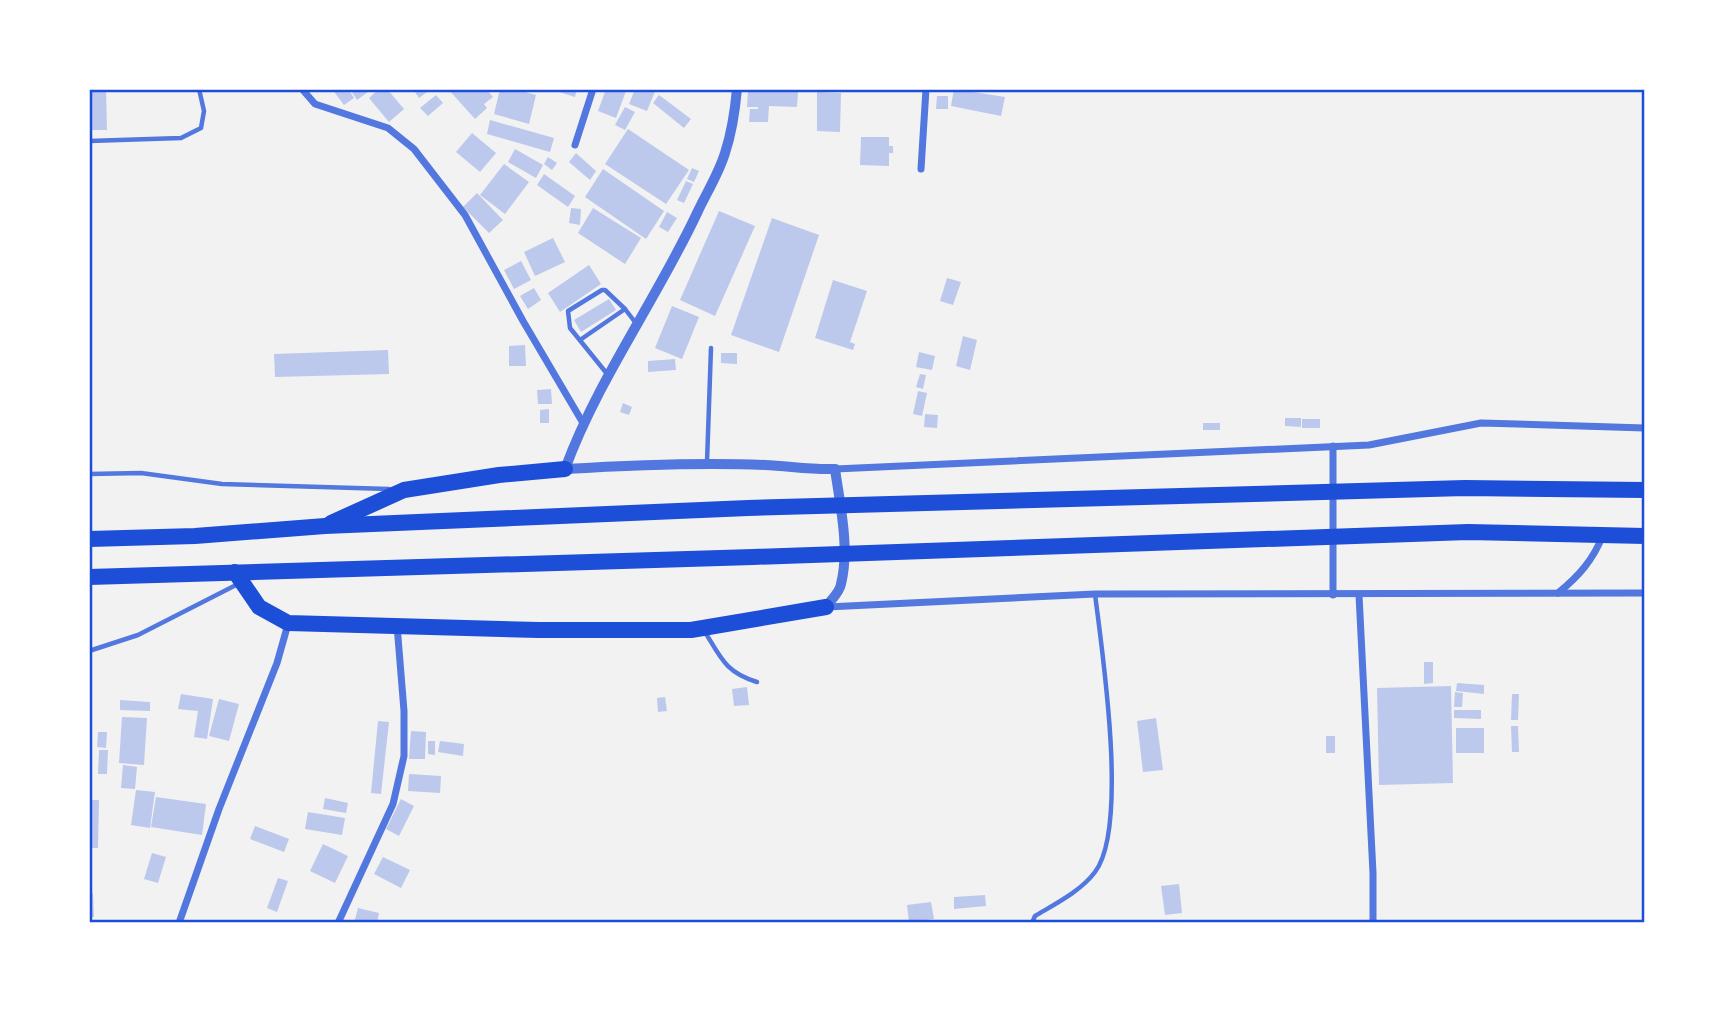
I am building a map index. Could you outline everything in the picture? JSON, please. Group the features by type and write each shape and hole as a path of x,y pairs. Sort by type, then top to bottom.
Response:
{"highway":[{"path":"325,526 404,490 499,475 565,469"},
{"path":"89,540 195,536 325,526 748,508 1465,488 1645,490"},
{"path":"89,577 238,577 1468,532 1645,536"},
{"path":"238,577 260,607 288,623 539,630 691,630 826,607"}],"street":[{"path":"302,89 314,104 388,128 414,149 465,215 583,423"},
{"path":"575,145 593,89"},
{"path":"737,89 725,154 688,233 583,423 565,469 707,465 835,468 1369,445 1481,424 1645,428"},
{"path":"921,169 926,89"},
{"path":"1333,446 1333,595"},
{"path":"826,607 841,587 844,560 835,468"},
{"path":"1557,593 1578,576 1594,555 1603,535"},
{"path":"826,607 1095,594 1645,593"},
{"path":"1359,595 1373,873 1373,923"},
{"path":"179,923 219,809 277,663 288,623"},
{"path":"338,923 393,804 404,756 404,711 397,625"}],"lane":[{"path":"89,141 181,138 201,128 204,111 199,89"},
{"path":"608,375 570,328 568,312 601,290 608,291 638,326"},
{"path":"580,340 625,309"},
{"path":"707,465 711,348"},
{"path":"89,474 141,473 222,484 404,490"},
{"path":"89,651 138,635 238,577"},
{"path":"1032,923 1035,916 1071,893 1096,872 1106,848 1111,805 1111,716 1095,594"},
{"path":"702,628 721,660 733,672 757,682"}],"building":[{"path":"89,89 106,89 107,130 89,130"},
{"path":"332,89 348,89 354,98 344,105"},
{"path":"350,89 372,89 357,100"},
{"path":"379,89 387,89 404,109 389,122 369,98"},
{"path":"413,89 431,89 419,98"},
{"path":"448,89 486,89 493,97 484,104 487,108 475,119"},
{"path":"500,89 515,89 536,95 529,124 494,114"},
{"path":"549,89 577,89 575,97"},
{"path":"606,89 626,91 616,118 598,111"},
{"path":"635,89 656,89 647,111 629,104"},
{"path":"954,89 1005,97 1001,116 951,106"},
{"path":"748,91 798,92 797,107 769,106 768,122 749,122 750,109 758,107 747,107"},
{"path":"817,92 841,93 840,132 817,131"},
{"path":"436,95 443,103 428,116 420,108"},
{"path":"659,95 691,119 684,128 653,103"},
{"path":"937,96 948,96 948,109 936,109"},
{"path":"625,107 635,112 625,130 615,125"},
{"path":"490,120 554,138 550,152 487,134"},
{"path":"628,129 689,170 666,204 605,164"},
{"path":"472,133 496,153 480,172 456,152"},
{"path":"861,137 889,137 889,146 893,146 893,153 889,153 889,166 860,165"},
{"path":"515,149 543,165 536,178 508,162"},
{"path":"576,153 596,171 590,180 569,162"},
{"path":"548,157 557,163 552,170 544,164"},
{"path":"504,164 529,182 505,214 480,195"},
{"path":"692,168 699,171 694,182 687,179"},
{"path":"603,169 664,211 646,239 585,197"},
{"path":"544,174 575,196 568,207 537,185"},
{"path":"686,181 693,184 684,203 677,200"},
{"path":"477,193 503,220 489,233 463,207"},
{"path":"571,208 581,209 580,225 569,223"},
{"path":"593,208 641,238 625,264 578,233"},
{"path":"719,211 755,226 715,316 680,300"},
{"path":"667,212 677,218 668,232 659,227"},
{"path":"772,218 819,235 779,352 731,335"},
{"path":"553,238 565,262 535,276 524,252"},
{"path":"521,261 531,280 514,289 504,270"},
{"path":"589,265 601,284 560,312 548,293"},
{"path":"947,278 961,282 953,305 940,301"},
{"path":"833,280 867,291 850,342 855,344 853,350 815,338"},
{"path":"534,288 541,300 528,309 520,296"},
{"path":"609,299 616,310 581,332 574,320"},
{"path":"672,306 699,317 682,359 655,348"},
{"path":"963,336 977,340 970,370 956,366"},
{"path":"525,345 526,366 509,366 509,346"},
{"path":"388,350 389,374 275,377 274,354"},
{"path":"919,352 935,356 932,370 916,367"},
{"path":"721,353 737,353 737,364 721,363"},
{"path":"675,359 676,370 648,372 648,361"},
{"path":"920,374 926,375 923,389 916,387"},
{"path":"551,389 552,404 538,404 537,390"},
{"path":"918,391 927,393 922,416 913,414"},
{"path":"623,403 632,407 629,415 620,412"},
{"path":"549,409 549,423 540,423 540,410"},
{"path":"925,414 938,415 937,428 924,427"},
{"path":"1285,418 1301,418 1301,427 1285,426"},
{"path":"1302,419 1320,419 1320,428 1302,428"},
{"path":"1203,423 1220,423 1220,430 1203,430"},
{"path":"1424,662 1433,662 1433,683 1424,684"},
{"path":"1457,683 1484,685 1484,694 1456,691"},
{"path":"1451,686 1453,783 1379,785 1377,688"},
{"path":"747,687 749,705 734,706 732,689"},
{"path":"1455,692 1463,693 1462,707 1454,707"},
{"path":"181,694 213,699 207,739 194,737 198,711 178,709"},
{"path":"1512,694 1519,694 1518,720 1511,720"},
{"path":"665,697 667,711 658,712 657,698"},
{"path":"219,699 239,704 229,741 209,736"},
{"path":"120,700 150,702 150,711 120,710"},
{"path":"1454,710 1481,710 1481,719 1454,718"},
{"path":"122,717 147,718 144,765 119,763"},
{"path":"1156,718 1163,770 1143,772 1137,721"},
{"path":"378,721 389,722 381,794 371,793"},
{"path":"1511,726 1518,726 1519,752 1512,752"},
{"path":"1456,728 1484,728 1484,753 1456,753"},
{"path":"411,731 426,732 425,759 409,759"},
{"path":"98,732 107,732 106,748 97,747"},
{"path":"1326,736 1335,736 1335,753 1326,753"},
{"path":"428,741 435,741 435,755 428,754"},
{"path":"440,741 464,744 463,756 438,752"},
{"path":"99,750 108,750 107,774 98,774"},
{"path":"123,765 137,767 135,789 121,788"},
{"path":"409,774 441,776 440,793 408,791"},
{"path":"136,790 155,792 150,828 131,825"},
{"path":"156,797 206,804 202,835 151,827"},
{"path":"325,798 348,803 346,813 323,809"},
{"path":"401,799 414,806 399,836 386,829"},
{"path":"90,800 99,800 98,848 90,848"},
{"path":"308,812 345,818 342,835 305,829"},
{"path":"255,826 289,839 284,852 250,839"},
{"path":"323,844 348,856 335,883 310,871"},
{"path":"152,853 166,857 158,883 144,879"},
{"path":"383,857 410,870 401,888 374,874"},
{"path":"278,878 288,881 277,912 267,908"},
{"path":"1179,884 1182,913 1165,915 1161,886"},
{"path":"89,893 93,893 94,917 89,917"},
{"path":"985,895 986,906 954,909 954,897"},
{"path":"931,902 934,919 909,922 907,905"},
{"path":"358,908 379,913 377,923 354,923"}]}
